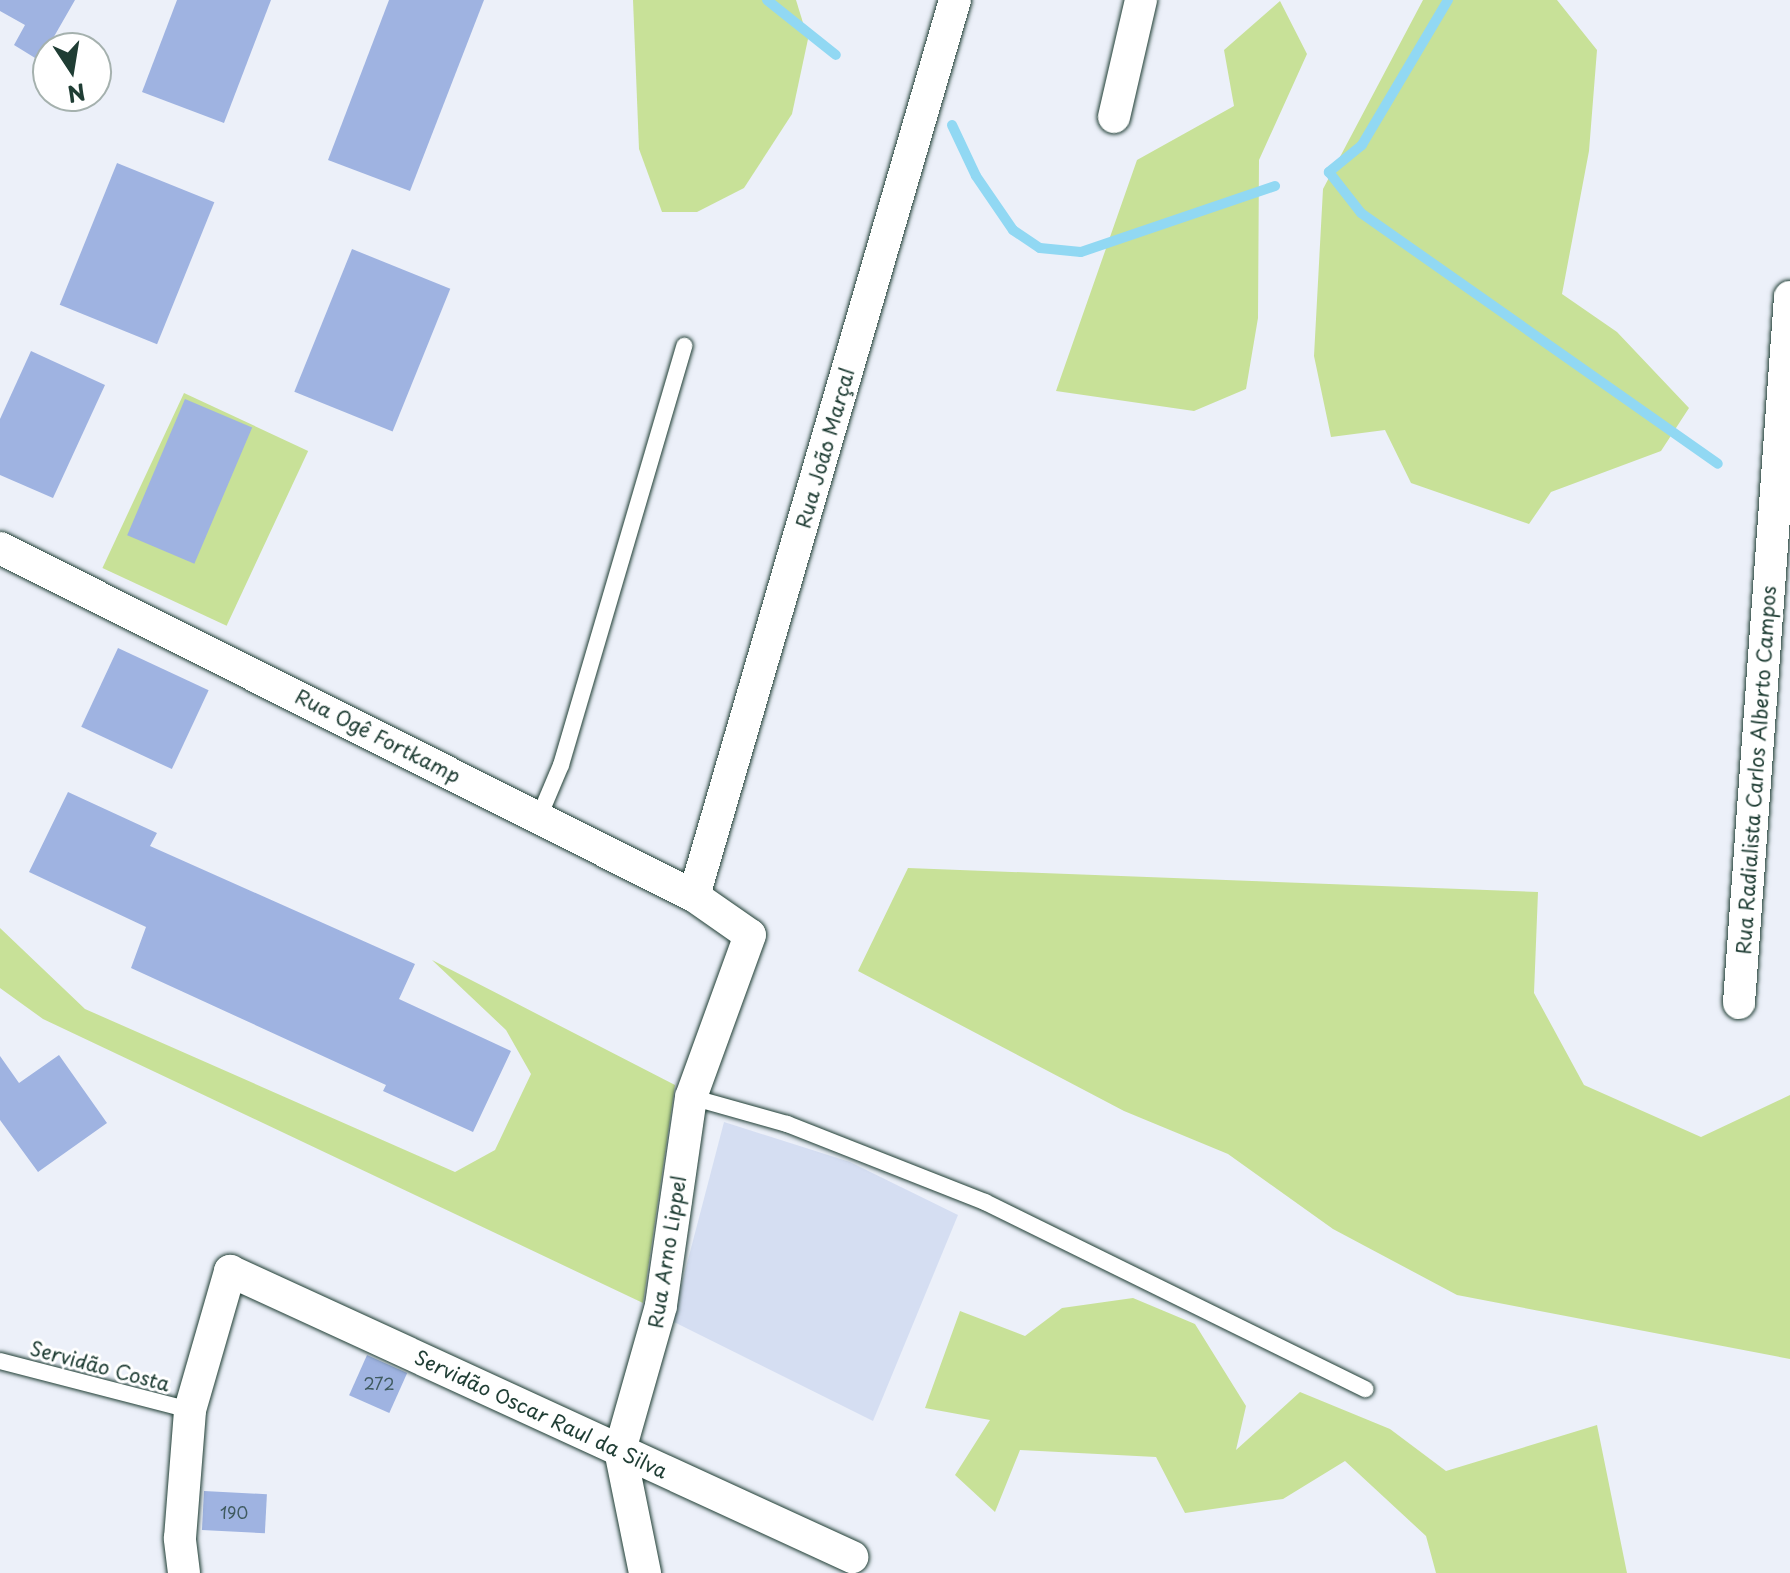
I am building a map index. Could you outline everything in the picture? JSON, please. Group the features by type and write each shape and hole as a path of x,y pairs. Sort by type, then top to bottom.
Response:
{"street":[{"name":"Rua João Marçal","path":"694,896 955,0"},
{"path":"1114,117 1141,0"},
{"name":"Rua Radialista Carlos Alberto Campos","path":"1739,1003 1790,297"},
{"name":"Rua Ogê Fortkamp","path":"0,548 694,896 750,935"},
{"name":"Rua Arno Lippel","path":"645,1573 620,1450 661,1306 691,1097 750,935"},
{"name":"Servidão Oscar Raul da Silva","path":"190,1410 230,1271 852,1557"},
{"path":"184,1573 181,1510 190,1410"}],"lane":[{"path":"539,817 561,765 684,346"},
{"path":"691,1097 787,1124 985,1202 1234,1330 1365,1389"},
{"name":"Servidão Costa","path":"0,1361 190,1410"}],"shaded area":[{"path":"724,1122 850,1162 958,1215 873,1421 672,1321"}],"green space":[{"path":"633,0 796,0 808,39 792,114 744,188 697,212 662,212 639,149"},
{"path":"1423,0 1557,0 1597,50 1589,151 1562,294 1617,332 1689,408 1661,451 1551,492 1529,524 1411,483 1385,430 1331,437 1314,356 1323,189"},
{"path":"1280,1 1307,54 1259,160 1258,318 1246,389 1194,411 1056,391 1137,160 1234,106 1224,50"},
{"path":"184,393 308,451 227,626 102,568"},
{"path":"908,868 1538,892 1534,993 1584,1085 1701,1137 1790,1095 1790,1359 1457,1295 1333,1229 1228,1154 1124,1111 858,971"},
{"path":"0,928 85,1009 455,1172 495,1150 531,1074 506,1030 432,960 675,1085 643,1303 43,1019 0,988"},
{"path":"1133,1298 1195,1324 1246,1406 1236,1450 1300,1392 1390,1429 1446,1471 1597,1425 1627,1573 1436,1573 1426,1536 1345,1461 1283,1499 1185,1513 1156,1457 1020,1450 995,1512 955,1475 990,1420 925,1408 960,1311 1025,1336 1062,1308"}],"building":[{"path":"0,0 75,0 57,32 32,32 32,56 14,45 25,25 0,11"},
{"path":"177,0 271,0 224,123 142,92"},
{"path":"389,0 484,0 410,191 328,160"},
{"path":"117,163 214,202 157,344 60,305"},
{"path":"352,249 450,289 393,431 294,392"},
{"path":"31,351 105,385 53,498 0,475 0,419"},
{"path":"185,399 252,428 194,564 127,535"},
{"path":"118,648 209,690 172,769 81,727"},
{"path":"68,792 157,833 150,846 415,964 399,999 511,1051 473,1132 383,1091 386,1085 131,968 146,927 29,872"},
{"path":"59,1055 107,1123 38,1172 0,1120 0,1056 19,1083"},
{"path":"367,1355 407,1373 389,1413 349,1395"},
{"path":"204,1491 267,1494 265,1533 202,1530"}],"waterway":[{"path":"767,0 836,55"},
{"path":"1448,0 1362,145 1329,172 1361,213 1718,464"},
{"path":"952,125 976,176 1013,230 1040,248 1081,252 1275,186"}]}
